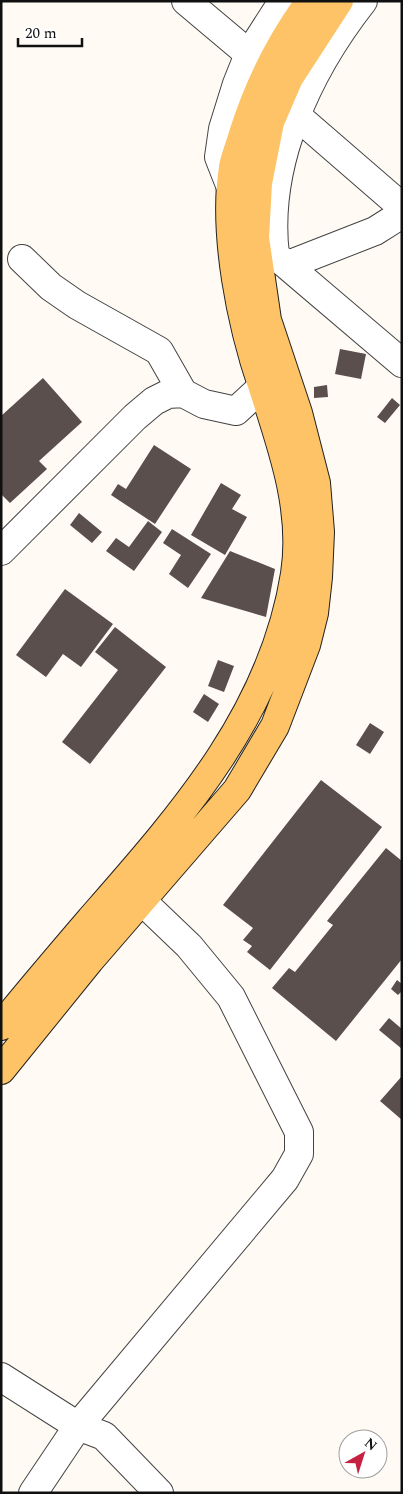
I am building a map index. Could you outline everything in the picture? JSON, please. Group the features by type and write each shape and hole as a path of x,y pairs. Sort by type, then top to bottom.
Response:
{"main road":[{"path":"1,1026 140,863 212,773 249,712 279,638 295,572 296,529 290,474 262,387 238,298 232,234 232,190 234,166 267,70 310,1"},
{"path":"1,1070 90,960 143,902 238,790 275,726 306,645 314,614 320,532 316,483 298,413 267,320 273,252 258,183 270,122 289,78 339,1"}],"street":[{"path":"186,1 249,54"},
{"path":"232,190 219,157 223,129 236,84 249,54 283,1"},
{"path":"362,1 343,26 310,85 297,116 275,194 272,229 273,252 371,339 402,363"},
{"path":"297,116 402,207"},
{"path":"273,252 375,231 402,214"},
{"path":"22,259 51,287 77,305 158,351 183,393"},
{"path":"1,551 135,417 154,401 168,394 183,393 204,404 236,411 262,387"},
{"path":"33,1493 78,1426 285,1179 299,1154 299,1132 231,997 189,946 143,902"},
{"path":"1,1377 78,1426 104,1436 159,1493"}],"building":[{"path":"340,349 366,354 361,379 335,374"},
{"path":"43,378 82,422 39,461 47,469 10,503 1,494 1,416"},
{"path":"327,385 328,397 314,398 314,387"},
{"path":"392,398 400,405 385,423 377,417"},
{"path":"154,445 191,469 155,524 111,495 118,484 126,489"},
{"path":"221,483 241,495 232,509 247,517 225,555 191,535"},
{"path":"79,513 102,532 92,543 70,525"},
{"path":"148,521 162,532 134,571 106,551 116,538 129,547"},
{"path":"172,529 211,554 188,588 169,574 181,555 163,543"},
{"path":"230,551 275,569 266,617 201,598"},
{"path":"65,589 113,624 81,667 63,654 46,677 16,655"},
{"path":"115,627 166,667 90,764 62,742 118,670 95,652"},
{"path":"218,660 234,666 224,692 208,686"},
{"path":"204,694 219,704 208,722 193,712"},
{"path":"370,723 384,732 370,754 356,745"},
{"path":"321,780 382,827 270,970 247,952 252,946 243,940 253,928 223,905"},
{"path":"386,848 402,861 402,959 336,1041 272,988 289,968 295,972 333,925 327,921"},
{"path":"397,980 402,984 402,991 398,995 391,989"},
{"path":"389,1018 402,1029 402,1049 379,1030"},
{"path":"402,1076 402,1120 380,1101"}]}
